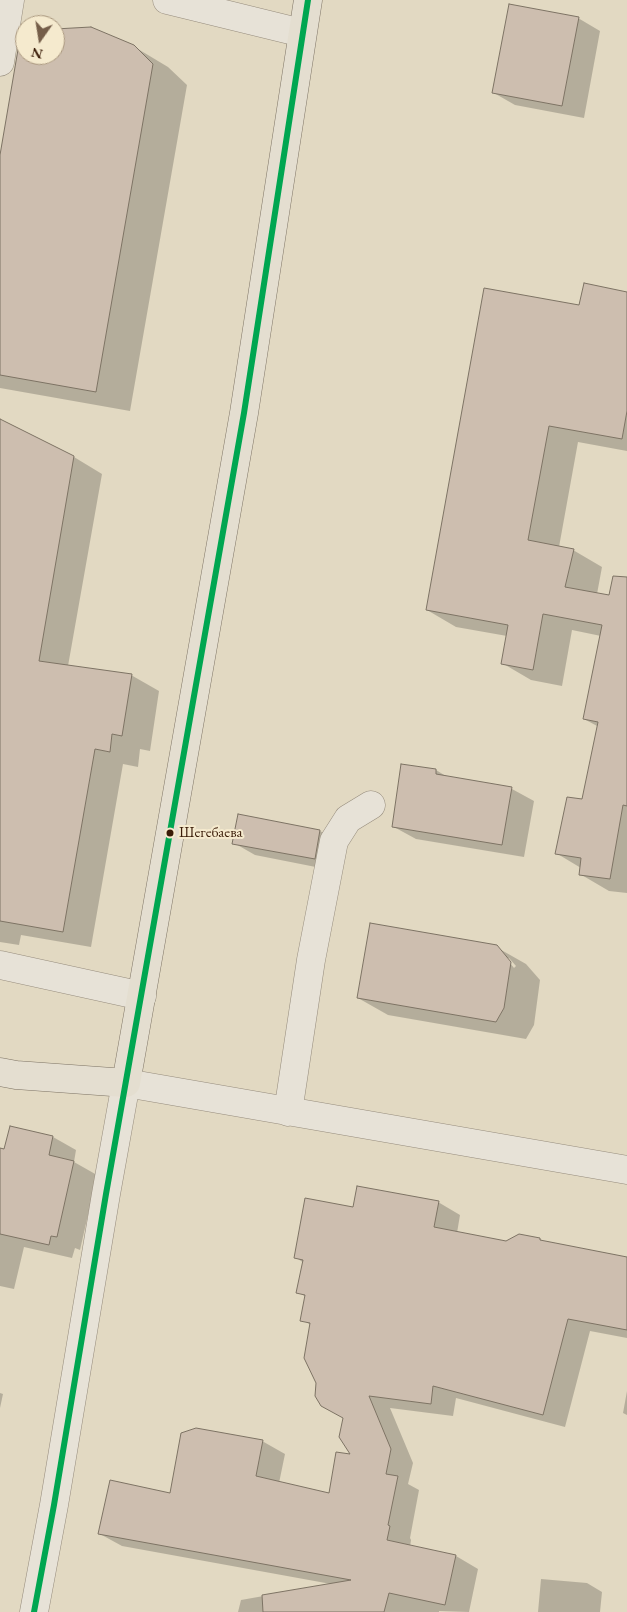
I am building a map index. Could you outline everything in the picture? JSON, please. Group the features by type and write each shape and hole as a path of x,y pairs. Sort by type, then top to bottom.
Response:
{"main road":[{"path":"0,1072 16,1075 126,1083 244,413 308,0"}],"street":[{"path":"0,62 10,0"},
{"path":"167,0 302,33"},
{"path":"288,1112 311,960 334,841 348,819 371,805"},
{"path":"0,965 142,996"},
{"path":"34,1612 126,1083 627,1170"}],"building":[{"path":"509,4 579,17 562,106 492,93"},
{"path":"91,27 134,45 153,64 96,392 0,375 0,155 15,65 65,65 65,28"},
{"path":"584,283 627,292 627,411 622,439 549,426 528,540 574,549 565,587 609,595 613,576 627,577 627,806 623,805 610,879 579,875 581,858 555,854 567,797 582,799 598,722 583,719 602,625 543,614 533,670 501,664 508,625 426,610 484,288 579,305"},
{"path":"0,419 74,456 39,661 132,674 122,736 112,734 110,752 95,749 63,932 0,921"},
{"path":"401,764 436,769 436,774 512,787 502,845 392,827"},
{"path":"238,814 320,830 315,859 232,844"},
{"path":"370,923 497,945 511,962 504,1008 496,1022 357,998"},
{"path":"10,1126 53,1136 49,1155 74,1161 57,1237 51,1236 49,1245 0,1234 0,1148 4,1149"},
{"path":"357,1186 439,1201 434,1227 506,1241 519,1234 627,1257 627,1330 568,1319 543,1415 433,1386 431,1404 369,1396 391,1449 386,1474 398,1476 388,1525 390,1526 387,1540 456,1555 445,1605 389,1593 384,1612 263,1612 262,1595 351,1580 98,1534 110,1480 170,1493 181,1433 196,1428 263,1440 256,1476 329,1493 336,1452 350,1454 339,1437 343,1418 321,1406 315,1396 316,1383 304,1358 310,1323 300,1321 305,1295 296,1293 303,1260 294,1258 305,1198 353,1207"}],"transit line":[{"path":"34,1612 244,413 308,0"}],"place":[{"name":"Шегебаева","path":"170,833"}]}
